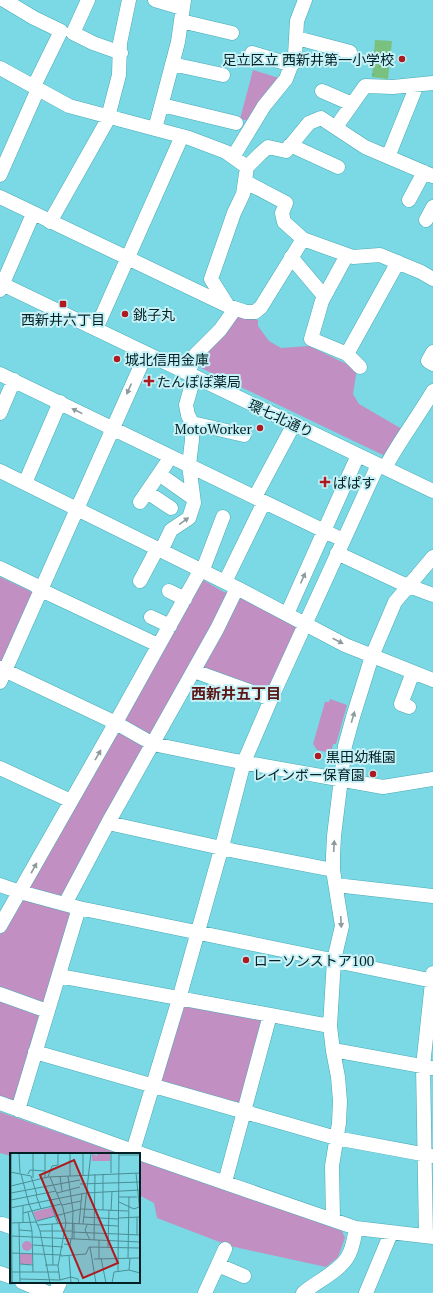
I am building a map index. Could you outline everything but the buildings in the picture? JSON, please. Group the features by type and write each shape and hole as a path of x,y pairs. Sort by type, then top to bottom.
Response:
{"street":[{"path":"0,5 3,0 34,18 61,31 0,175"},
{"path":"88,0 73,32 93,43 121,53"},
{"path":"50,222 109,116 119,76 121,53 120,43 129,0"},
{"path":"155,0 182,10 226,34"},
{"path":"233,157 264,106 286,79 292,66 297,38 297,21 305,0"},
{"path":"155,129 178,42 182,10"},
{"path":"297,38 350,52"},
{"path":"252,53 292,66"},
{"path":"172,64 217,76"},
{"path":"0,68 69,106 182,136 208,145 233,157 247,167"},
{"path":"336,128 365,86 393,87 433,83"},
{"path":"388,157 417,85"},
{"path":"322,91 352,104"},
{"path":"162,105 230,124"},
{"path":"231,307 211,279 234,213 243,194 246,182 247,167 268,147 286,151 309,123 321,118 365,147 429,174 409,200"},
{"path":"96,329 182,136"},
{"path":"290,145 338,167"},
{"path":"246,182 286,203 282,213 284,222 303,239 353,257 380,255 421,272 433,279"},
{"path":"0,197 231,307 246,312 255,312 261,307 303,239"},
{"path":"426,220 433,207"},
{"path":"1,286 33,214"},
{"path":"347,255 324,296 311,339 346,354 360,367"},
{"path":"291,257 324,296"},
{"path":"346,354 398,262"},
{"name":"環七北通り","path":"1,286 96,329 433,491"},
{"path":"140,581 171,530 189,518 194,503 189,465 192,440 192,423 188,415 186,405 191,375 195,355 220,330 231,307"},
{"path":"433,352 428,361 433,364"},
{"path":"146,354 2,674 116,723 153,744 383,788 433,779"},
{"path":"0,374 343,540"},
{"path":"0,413 14,380"},
{"path":"134,1151 179,999 244,762 343,540 382,466 428,414 433,391"},
{"path":"25,483 60,402"},
{"path":"192,423 244,435"},
{"path":"224,582 259,499 294,424"},
{"path":"287,614 358,455"},
{"path":"169,456 144,497 171,508"},
{"path":"0,471 78,508 159,550 238,588 345,645 433,680"},
{"path":"159,474 193,498"},
{"path":"0,926 201,571 223,517"},
{"path":"337,553 409,586 433,595"},
{"path":"333,1220 332,1166 339,1123 340,1101 330,1026 334,960 342,926 333,870 334,836 345,746 372,656 395,602 433,556"},
{"path":"0,568 35,585 41,590 158,646"},
{"path":"65,904 238,588"},
{"path":"169,591 185,598"},
{"path":"151,617 170,626"},
{"path":"194,670 271,699"},
{"path":"409,707 401,704 413,672"},
{"path":"0,768 71,801"},
{"path":"108,824 333,870"},
{"path":"0,885 79,908 433,981"},
{"path":"336,885 433,896"},
{"path":"18,1110 79,908"},
{"path":"140,1153 356,1228 429,1237 428,1067 433,973"},
{"path":"59,976 330,1026"},
{"path":"0,994 48,1011"},
{"path":"225,1182 270,1015"},
{"path":"333,1051 428,1067"},
{"path":"35,1052 336,1138 429,1155"},
{"path":"0,1104 118,1150 140,1153"},
{"path":"303,1293 344,1262 351,1250 356,1228"},
{"path":"366,1293 392,1233"},
{"path":"205,1293 225,1249"},
{"path":"218,1265 244,1276"},
{"path":"0,1272 10,1277"},
{"path":"24,1283 48,1293"},
{"path":"55,1293 60,1283"}],"shaded area":[{"path":"253,70 282,79 250,121 240,119"},
{"path":"237,313 258,320 258,326 269,341 281,348 309,346 357,369 353,394 359,404 402,429 385,456 201,368 196,362"},
{"path":"0,577 34,593 5,665 0,663"},
{"path":"201,579 224,592 231,593 153,735 148,737 122,721"},
{"path":"240,597 297,625 298,630 271,691 266,692 201,669"},
{"path":"330,699 347,705 336,744 333,744 331,753 317,750 313,744 325,702 329,702"},
{"path":"121,732 148,747 64,899 25,889 115,733"},
{"path":"24,898 72,913 43,1004 0,990 0,935 20,901"},
{"path":"0,1001 39,1014 15,1101 0,1099"},
{"path":"186,1006 262,1019 238,1107 164,1084 160,1080 182,1007"},
{"path":"0,1112 112,1151 111,1153 10,1153 10,1156 0,1153"},
{"path":"140,1158 342,1231 345,1238 338,1257 326,1267 230,1246 157,1218 154,1203 140,1196"}],"water":[{"path":"375,40 392,41 388,79 372,77"}],"place":[{"name":"足立区立 西新井第一小学校","path":"402,59"},
{"name":"西新井六丁目","path":"63,304"},
{"name":"銚子丸","path":"125,314"},
{"name":"城北信用金庫","path":"117,359"},
{"name":"たんぽぽ薬局","path":"149,381"},
{"name":"MotoWorker","path":"260,428"},
{"name":"ぱぱす","path":"325,482"},
{"name":"黒田幼稚園","path":"318,756"},
{"name":"レインボー保育園","path":"373,774"},
{"name":"ローソンストア100","path":"246,960"}],"district":[{"name":"西新井五丁目","path":"236,693"}]}
